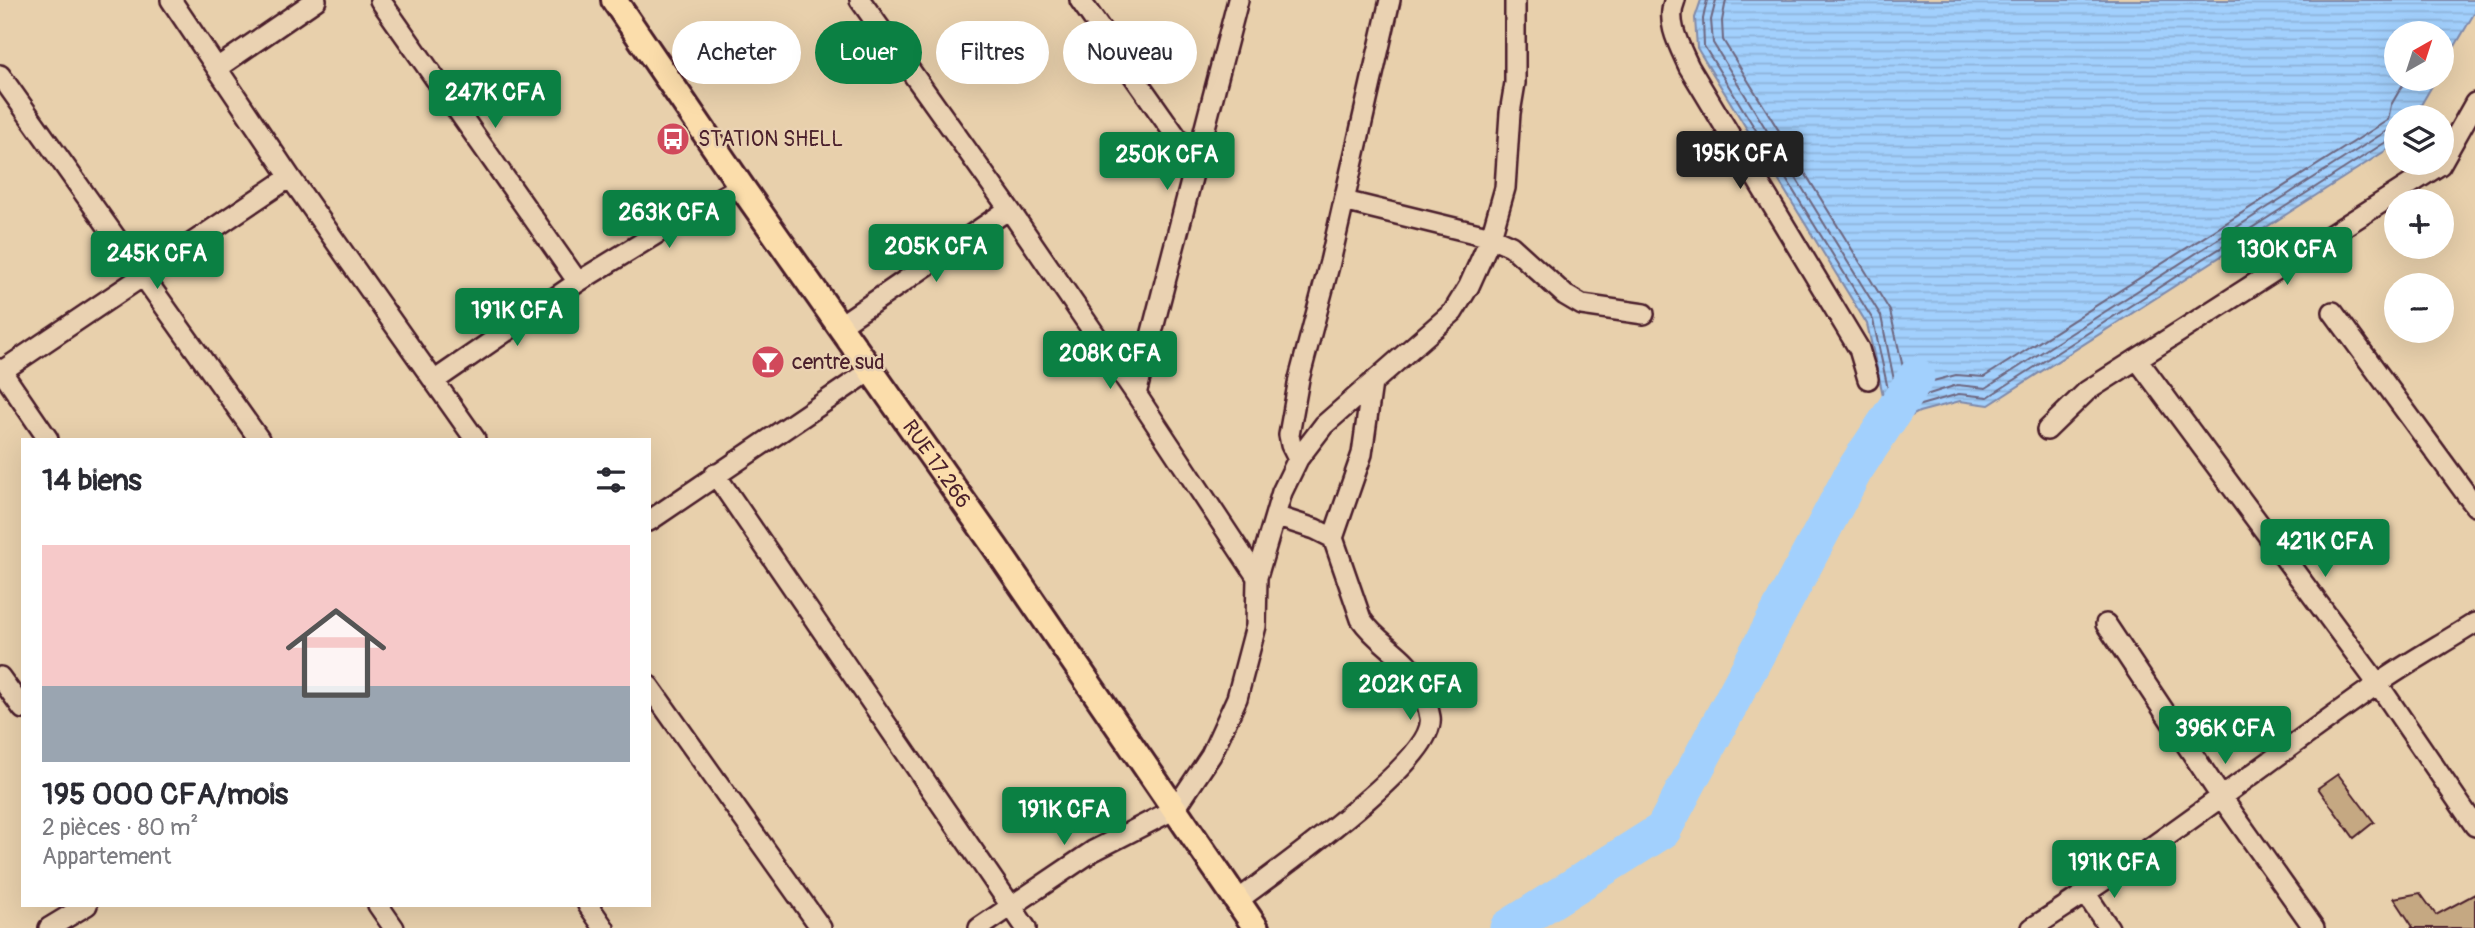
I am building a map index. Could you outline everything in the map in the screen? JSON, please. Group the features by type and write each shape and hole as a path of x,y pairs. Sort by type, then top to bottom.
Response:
{"main road":[{"name":"RUE 17.266","path":"614,0 741,186 996,548 1256,928"}],"street":[{"path":"171,0 290,177 474,438"},
{"path":"216,68 316,0"},
{"path":"380,0 578,282"},
{"path":"860,0 1009,209 1257,577"},
{"path":"1080,0 1195,163"},
{"path":"1136,394 1238,0"},
{"path":"1298,459 1289,435 1299,379 1344,201 1390,0"},
{"path":"979,928 1093,851 1175,810 1211,755 1237,698 1256,626 1257,577 1282,492 1298,459 1324,425 1453,312 1469,286 1491,237 1505,188 1509,151 1510,113 1515,83 1515,0"},
{"path":"1675,0 1674,33 1689,67 1859,349 1868,379"},
{"path":"0,75 258,438"},
{"path":"2047,430 2087,391 2440,166 2475,103"},
{"path":"47,438 1,370 290,177"},
{"path":"434,381 578,282 741,186"},
{"path":"1344,201 1491,237 1511,246 1565,295 1582,304 1644,314"},
{"path":"839,326 1009,209"},
{"path":"2333,312 2475,506"},
{"path":"2137,359 2378,684 2475,826"},
{"path":"651,520 870,371"},
{"path":"1237,901 1387,783 1429,732 1430,714 1415,676 1409,666 1368,630 1361,619 1332,538 1362,454 1372,383"},
{"path":"715,474 1026,928"},
{"path":"1275,516 1315,529 1332,538"},
{"path":"2032,928 2086,894 2378,684 2475,623"},
{"path":"2106,624 2222,798 2314,928"},
{"path":"0,677 21,706"},
{"path":"651,689 821,928"},
{"path":"2086,894 2109,928"},
{"path":"49,928 84,907"},
{"path":"379,907 394,928"},
{"path":"589,907 604,928"}],"water":[{"path":"1701,0 2475,0 2475,12 2454,48 2454,21 2384,21 2384,91 2429,91 2421,105 2384,105 2384,152 1989,405 1960,401 1919,412 1896,424 1879,412 1883,395 1867,324 1697,48 1695,18"}],"building":[{"path":"2338,774 2374,822 2354,838 2318,788"},
{"path":"2420,893 2436,915 2475,894 2475,928 2411,928 2413,927 2394,898"}],"waterway":[{"path":"1508,928 1663,830 1854,471 1916,377"}],"place":[{"name":"STATION SHELL","path":"673,139"},
{"name":"centre sud","path":"768,362"}]}
